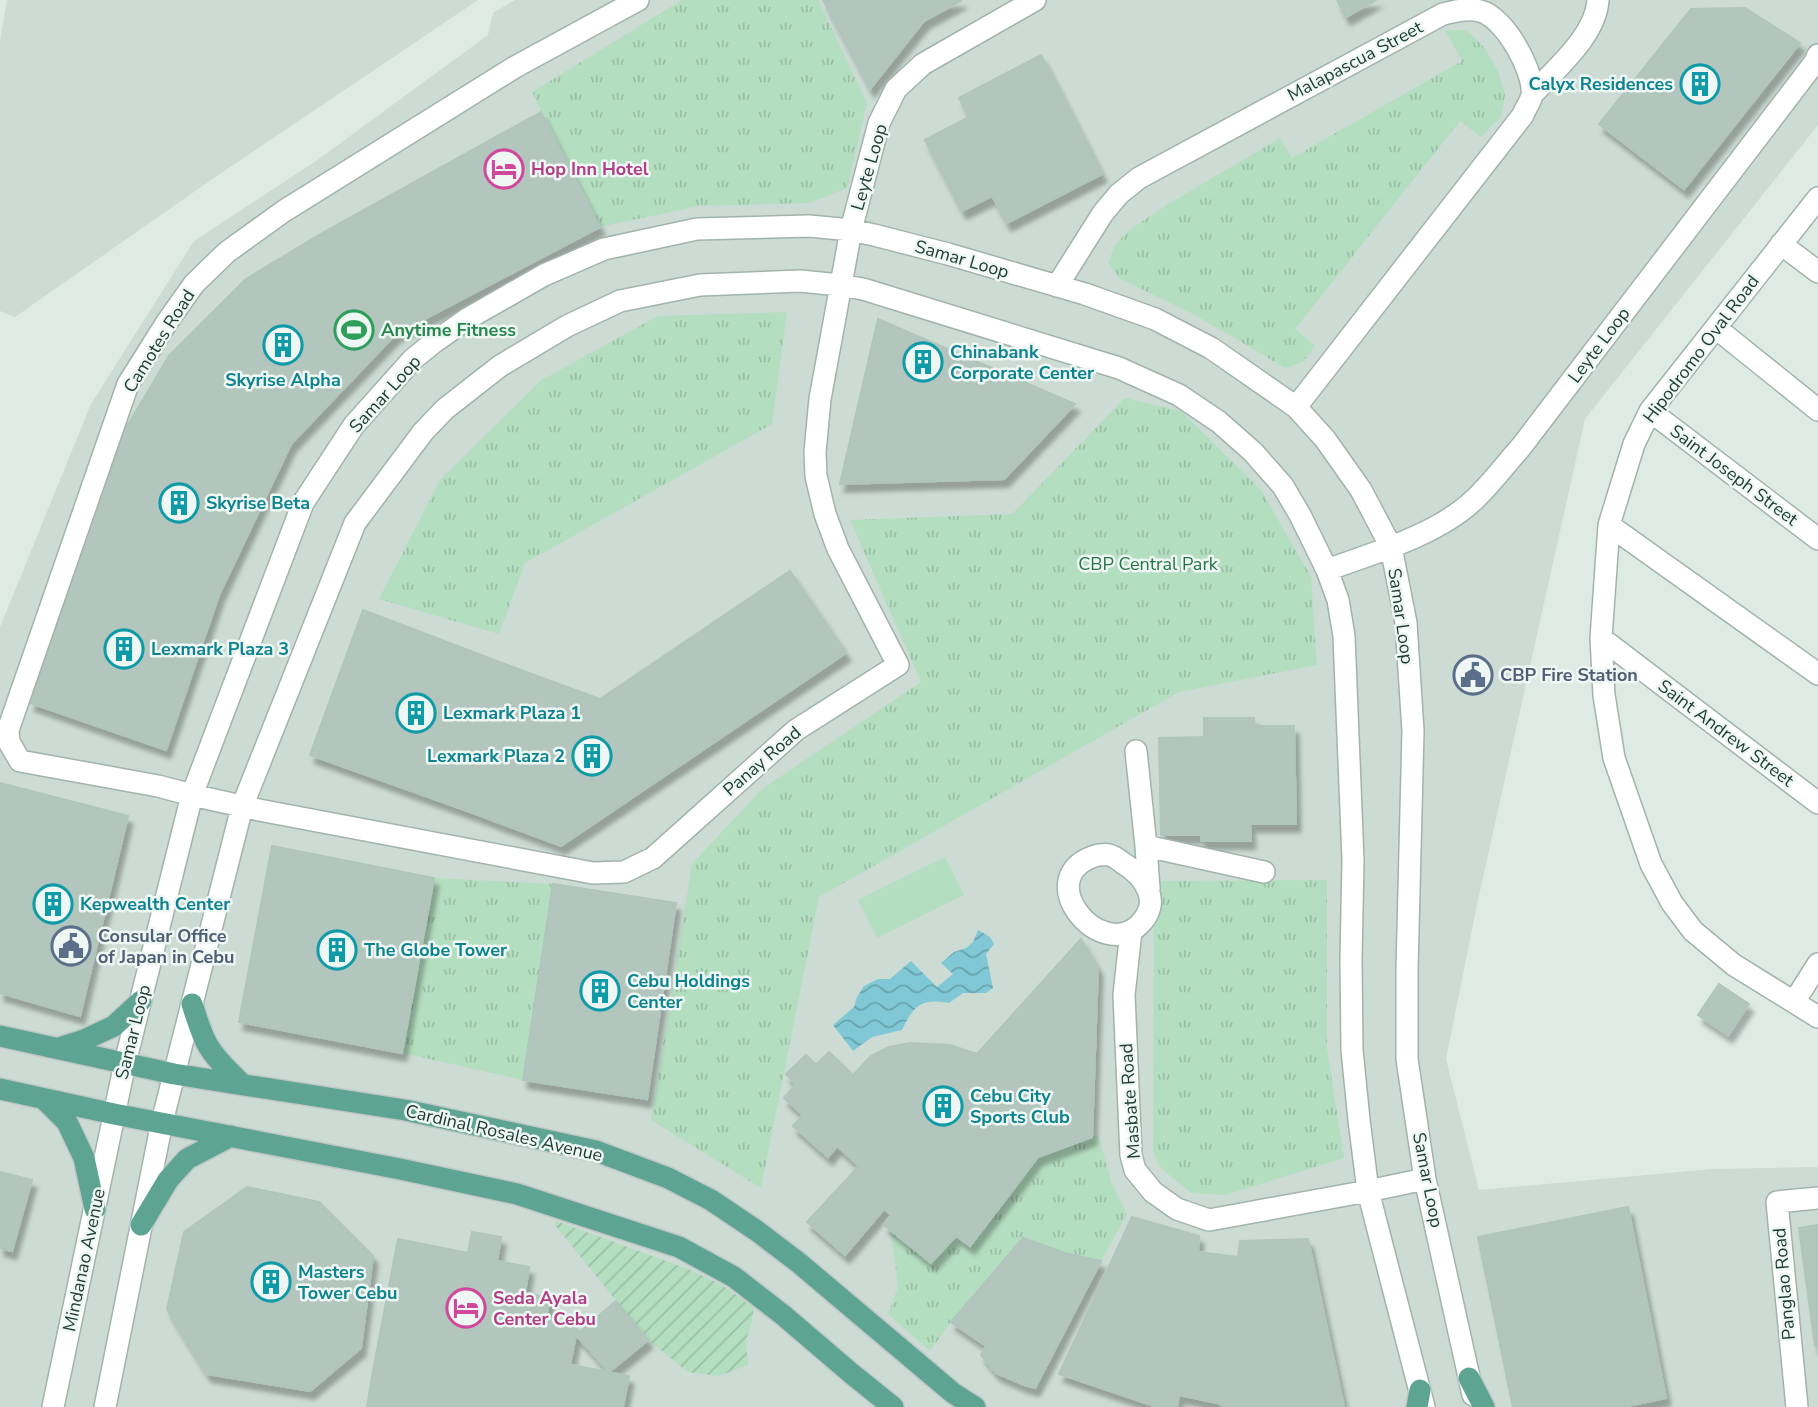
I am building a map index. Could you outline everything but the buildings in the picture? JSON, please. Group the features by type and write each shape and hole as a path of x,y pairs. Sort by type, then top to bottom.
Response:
{"main road":[{"path":"57,1049 84,1041 114,1026 141,1001"},
{"path":"192,1004 210,1049 243,1085"},
{"name":"Cardinal Rosales Avenue","path":"0,1036 174,1074 405,1110 596,1152 668,1178 711,1200 757,1231 953,1393 975,1407"},
{"path":"0,1089 517,1194 679,1247 734,1277 893,1407"},
{"path":"44,1098 67,1122 84,1158 95,1209"},
{"path":"141,1225 168,1180 187,1159 231,1136"},
{"path":"1469,1378 1484,1407"}],"street":[{"name":"Camotes Road","path":"242,807 158,786 20,761 9,742 8,730 128,384 194,284 227,251 284,211 515,67 638,0"},
{"name":"Leyte Loop","path":"840,285 851,230 879,123 896,89 923,64 1035,0"},
{"path":"1296,407 1523,115 1532,95 1592,25 1598,11 1598,0"},
{"name":"Malapascua Street","path":"1057,286 1103,213 1119,194 1139,178 1443,14 1468,5 1483,11 1500,24 1518,49 1528,70 1532,95"},
{"name":"Leyte Loop","path":"1327,570 1391,547 1444,522 1473,501 1521,447 1818,55"},
{"name":"Hipodromo Oval Road","path":"1818,198 1650,411 1634,444 1609,525 1601,638 1604,695 1614,758 1651,864 1672,903 1693,931 1734,965 1818,1017"},
{"name":"Samar Loop","path":"114,1114 192,795 303,503 354,425 413,359 433,343 544,275 604,249 697,229 809,226 851,230 948,254 1057,286 1155,319 1211,348 1296,407 1325,439 1361,490 1391,547 1406,623 1413,731 1407,1059 1425,1179 1475,1407"},
{"path":"1781,244 1818,272"},
{"path":"105,1407 162,1122 242,807 355,523 423,432 445,409 499,366 567,327 620,301 700,285 800,281 863,289 1119,368 1180,395 1219,422 1253,452 1283,486 1305,523 1338,600 1344,636 1353,860 1352,1050 1368,1192 1420,1401"},
{"name":"Panay Road","path":"242,807 593,873 624,872 653,858 796,730 898,665 838,549 825,514 816,476 820,399 840,285"},
{"path":"1716,328 1818,410"},
{"name":"Saint Joseph Street","path":"1650,411 1818,539"},
{"path":"1609,525 1818,674"},
{"name":"Saint Andrew Street","path":"1601,638 1818,803"},
{"path":"1136,751 1146,846 1150,902 1147,914 1131,931 1107,934 1096,929 1075,910 1069,900 1070,876 1087,858 1098,855 1111,855 1143,878 1149,889"},
{"path":"1146,846 1264,872"},
{"name":"Masbate Road","path":"1131,931 1124,995 1131,1155 1135,1170 1153,1192 1177,1209 1209,1220 1368,1192 1425,1179"},
{"path":"1794,1002 1818,964"},
{"name":"Mindanao Avenue","path":"53,1407 114,1114"},
{"name":"Panglao Road","path":"1797,1407 1777,1202 1818,1198"}],"shaded area":[{"path":"7,0 478,0 211,180 15,317 0,311 0,41"},
{"path":"515,0 1818,0 1818,125 1585,419 1478,900 1446,1059 1479,1190 1713,1169 1818,1167 1818,1407 0,1407 0,627 91,404 194,241 316,161 488,35 493,13"}],"green space":[{"path":"682,0 818,0 867,103 847,188 809,203 699,206 600,227 532,92"},
{"path":"1445,30 1466,30 1484,47 1498,71 1505,94 1501,116 1481,137 1460,121 1295,329 1315,346 1303,362 1285,368 1195,315 1119,278 1108,263 1115,245 1129,230 1280,138 1292,158 1462,61"},
{"path":"787,312 772,424 525,563 499,634 379,599 440,480 540,381 658,316"},
{"name":"CBP Central Park","path":"1125,398 1181,411 1261,490 1311,577 1317,665 1179,692 819,897 761,1188 651,1120 692,864 762,789 921,682 850,520 1012,514"},
{"path":"945,857 964,895 877,938 858,900"},
{"path":"434,878 553,884 523,1080 402,1053"},
{"path":"1327,880 1327,1049 1344,1158 1225,1195 1191,1193 1160,1167 1153,1151 1154,881"},
{"path":"1098,1135 1112,1184 1127,1214 1101,1261 1065,1253 1023,1238 951,1322 930,1351 888,1314 898,1287 891,1231 931,1263 1038,1157"},
{"path":"556,1221 688,1269 722,1285 753,1307 746,1343 748,1365 718,1376 688,1372 648,1340 555,1225"}],"water":[{"path":"978,930 990,937 994,944 986,954 993,988 986,993 963,993 949,1003 932,1002 920,1005 910,1015 902,1030 872,1037 853,1051 833,1025 854,1007 864,986 878,979 890,979 911,961 937,987 953,974 941,963 973,942"}],"place":[{"name":"Calyx Residences","path":"1700,84"},
{"name":"Hop Inn Hotel","path":"504,169"},
{"name":"Anytime Fitness","path":"354,330"},
{"name":"Skyrise Alpha","path":"283,345"},
{"name":"Chinabank Corporate Center","path":"923,362"},
{"name":"Skyrise Beta","path":"179,503"},
{"name":"Lexmark Plaza 3","path":"124,649"},
{"name":"CBP Fire Station","path":"1473,675"},
{"name":"Lexmark Plaza 1","path":"416,713"},
{"name":"Lexmark Plaza 2","path":"592,756"},
{"name":"Kepwealth Center","path":"53,904"},
{"name":"Consular Office of Japan in Cebu","path":"71,946"},
{"name":"The Globe Tower","path":"337,950"},
{"name":"Cebu Holdings Center","path":"600,991"},
{"name":"Cebu City Sports Club","path":"943,1106"},
{"name":"Masters Tower Cebu","path":"271,1282"},
{"name":"Seda Ayala Center Cebu","path":"466,1308"}]}
